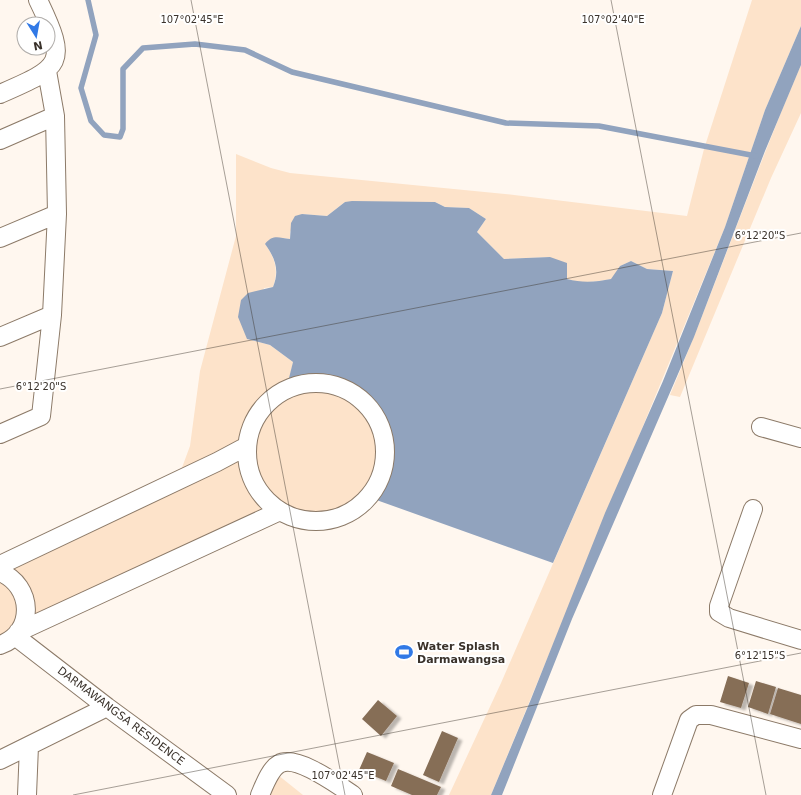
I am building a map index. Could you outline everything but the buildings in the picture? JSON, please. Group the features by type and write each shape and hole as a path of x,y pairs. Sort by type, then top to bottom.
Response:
{"street":[{"path":"0,94 36,78 47,71 55,60 57,45 53,31 38,0"},
{"path":"0,434 41,416 52,315 57,214 55,116 47,71"},
{"path":"0,140 55,116"},
{"path":"0,238 57,214"},
{"path":"0,337 52,315"},
{"path":"314,384 331,385 347,391 361,400 372,412 379,424 384,438 385,455 382,472 376,486 368,497 358,507 346,514 320,520 294,517 280,511 262,495 250,472 247,446 250,432 256,418 264,406 286,390 314,384"},
{"path":"761,427 801,438"},
{"path":"0,564 217,462 247,446"},
{"path":"754,508 719,606 719,612 729,618 801,640"},
{"path":"11,638 280,511"},
{"path":"0,572 14,580 24,596 27,605 26,615 11,638"},
{"name":"DARMAWANGSA RESIDENCE","path":"11,638 227,795"},
{"path":"0,760 107,707"},
{"path":"662,795 689,720 696,714 711,715 801,739"},
{"path":"27,795 29,746"},
{"path":"260,795 276,766 285,762 297,762 353,795"}],"shaded area":[{"path":"752,0 801,0 801,26 765,110 725,227 491,795 449,795 501,683 662,313 673,271 647,269 631,261 620,266 612,279 590,282 573,281 563,275 550,257 504,259 477,232 486,219 469,208 445,207 435,202 345,202 327,216 302,214 290,232 290,239 284,238 265,244 274,259 276,270 275,281 273,287 264,288 247,339 270,345 293,362 287,390 312,384 338,387 354,395 374,415 384,439 384,463 376,486 360,505 338,516 311,519 280,511 0,645 0,565 177,481 190,446 200,371 236,236 236,154 271,168 290,173 505,194 687,216 704,149"},
{"path":"801,65 801,113 771,178 680,397 670,395 767,147"},
{"path":"273,771 303,795 262,795"}],"water":[{"path":"801,26 801,65 765,151 694,337 572,619 502,795 491,795 605,513 663,381 725,227 765,110"},
{"path":"345,202 435,202 445,207 469,208 486,219 477,232 504,259 550,257 567,263 567,279 589,282 611,279 620,266 631,261 647,269 673,271 662,313 553,563 368,497 380,474 384,451 380,429 370,411 355,397 335,387 312,385 286,390 293,362 270,345 247,339 238,317 241,300 248,293 273,287 275,281 276,270 274,259 265,244 274,238 290,239 291,223 295,216 302,214 327,216"}],"waterway":[{"path":"88,0 96,35 81,88 91,121 104,135 120,137 123,129 123,69 143,48 195,44 245,50 292,72 506,123 599,126 756,156"}],"place":[{"name":"Water Splash Darmawangsa","path":"404,652"}]}
